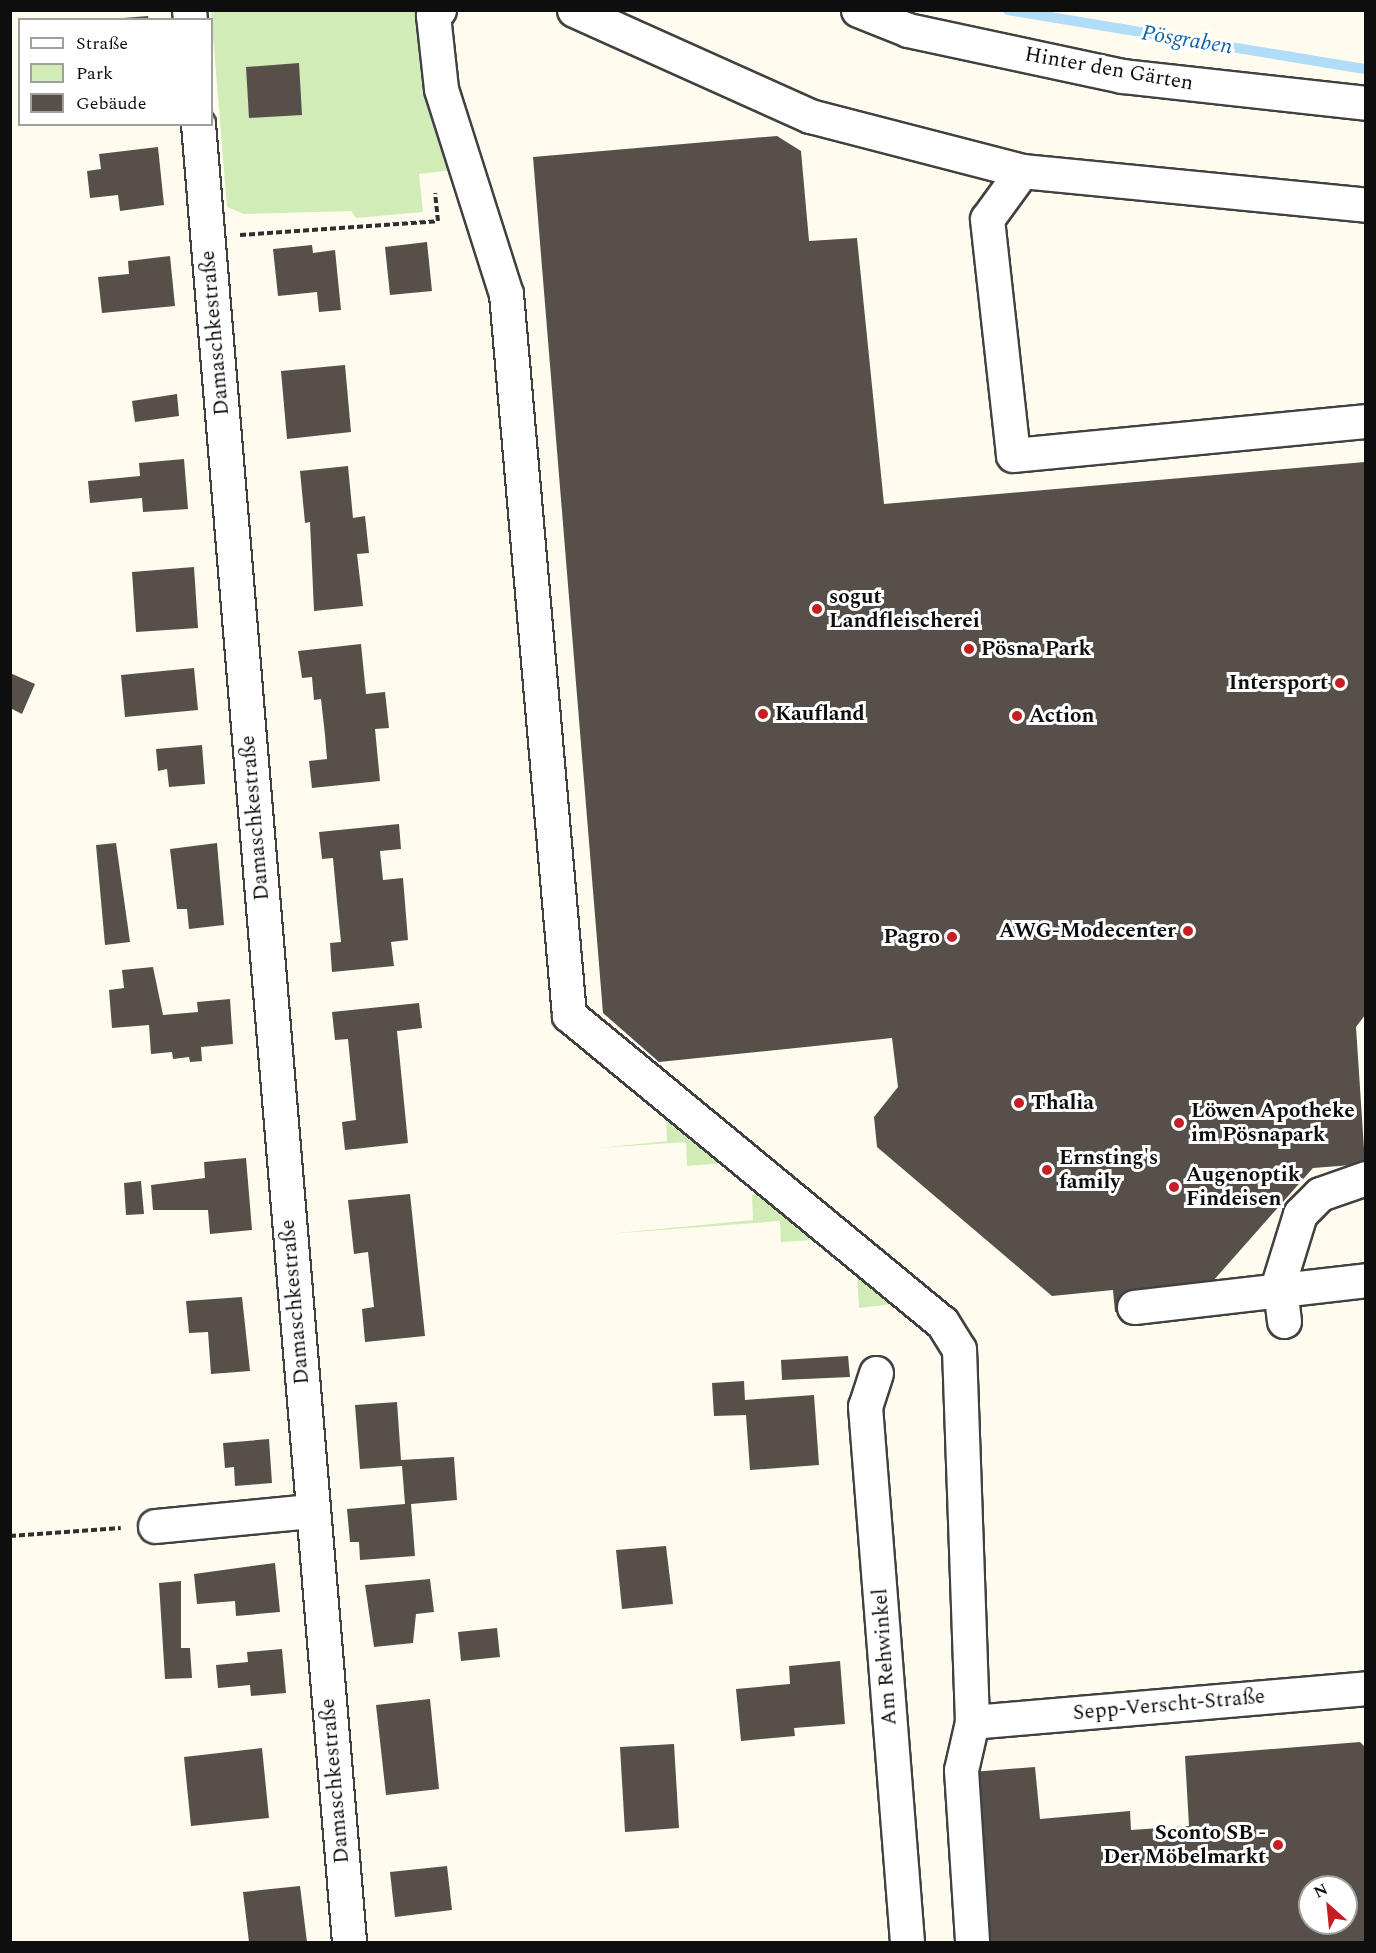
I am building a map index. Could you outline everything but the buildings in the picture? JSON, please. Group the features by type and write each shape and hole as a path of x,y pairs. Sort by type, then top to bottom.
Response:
{"street":[{"path":"439,10 433,15 441,89 506,294 569,1015 942,1322 959,1348 972,1722 962,1770 972,1942"},
{"path":"574,10 810,116 1022,171 1365,205"},
{"name":"Hinter den Gärten","path":"858,10 908,30 1122,76 1365,103"},
{"name":"Damaschkestraße","path":"198,126 349,1942"},
{"path":"1022,171 987,219 1013,455 1365,421"},
{"path":"1282,1305 1287,1247 1300,1214 1320,1194 1365,1178"},
{"path":"1134,1307 1282,1305 1365,1280"},
{"name":"Am Rehwinkel","path":"876,1373 865,1406 907,1942"},
{"path":"155,1526 312,1511"},
{"name":"Sepp-Verscht-Straße","path":"972,1722 1365,1688"}],"path":[{"path":"207,237 438,220 434,184 471,180"},
{"path":"10,1536 155,1526"}],"green space":[{"path":"211,11 415,11 423,71 453,170 419,174 423,212 356,218 351,211 244,214 227,207"},
{"path":"666,1116 725,1163 687,1166 686,1142 599,1148 667,1141"},
{"path":"762,1194 813,1240 781,1242 780,1221 608,1234 753,1220 752,1195"},
{"path":"857,1272 893,1304 859,1308"}],"waterway":[{"name":"Pösgraben","path":"1008,10 1366,69"}],"place":[{"name":"sogut Landfleischerei","path":"817,609"},
{"name":"Pösna Park","path":"969,649"},
{"name":"Intersport","path":"1340,683"},
{"name":"Kaufland","path":"763,714"},
{"name":"Action","path":"1017,716"},
{"name":"AWG-Modecenter","path":"1188,931"},
{"name":"Pagro","path":"952,937"},
{"name":"Thalia","path":"1019,1103"},
{"name":"Löwen Apotheke im Pösnapark","path":"1179,1123"},
{"name":"Ernsting's family","path":"1047,1170"},
{"name":"Augenoptik Findeisen","path":"1174,1187"},
{"name":"Sconto SB - Der Möbelmarkt","path":"1278,1845"}]}
